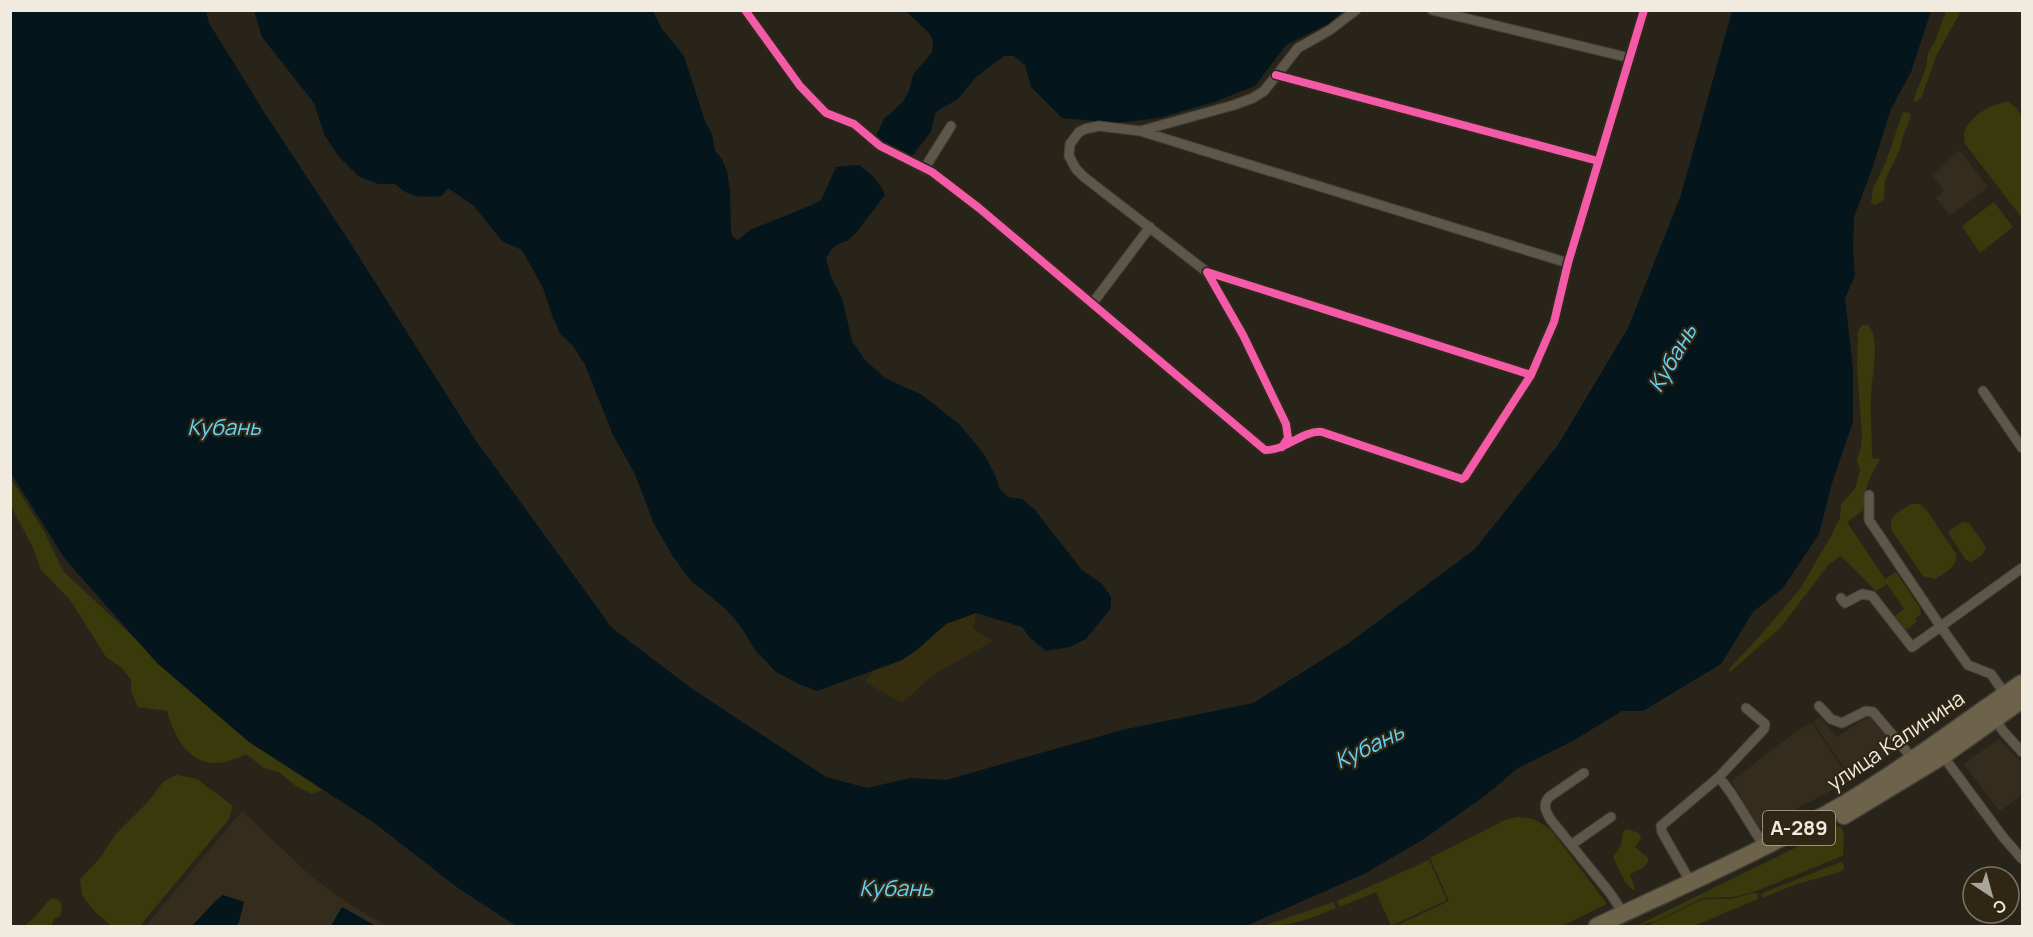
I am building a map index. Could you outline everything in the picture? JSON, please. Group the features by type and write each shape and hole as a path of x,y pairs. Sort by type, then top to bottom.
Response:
{"highway":[{"name":"улица Калинина","path":"1622,920 1905,770 1943,756 1991,713 2005,694 2022,683"},
{"name":"улица Калинина","path":"1597,927 1622,920 1826,825 1991,713 2022,700"}],"street":[{"path":"745,10 800,86 826,113 854,124 880,146 932,172 979,208 1265,450 1282,447 1311,434 1322,432 1462,479 1531,375 1554,322 1568,263 1644,10"},
{"path":"1140,130 1253,98 1264,91 1298,48 1330,30 1356,10"},
{"path":"1432,10 1630,58"},
{"path":"1276,75 1598,161"},
{"path":"924,169 951,126"},
{"path":"1531,375 1208,272 1084,177 1076,169 1069,156 1070,144 1079,132 1099,126 1140,130 1568,263"},
{"path":"1092,304 1150,227"},
{"path":"1208,272 1243,334 1286,424 1288,438 1282,447"},
{"path":"1983,391 2022,448"},
{"path":"1869,495 1869,520 1941,627 1968,665 1991,674 2005,694"},
{"path":"1841,598 1845,603 1862,594 1872,596 1912,647 2022,568"},
{"path":"1819,706 1831,719 1842,723 1866,711 1873,712 1905,770"},
{"path":"1691,883 1662,832 1661,826 1719,777 1764,729 1765,724 1746,708"},
{"path":"1991,713 2022,752"},
{"path":"1943,756 2002,837 2022,859"},
{"path":"1584,773 1550,797 1544,807 1570,845 1610,893 1622,920"},
{"path":"1719,777 1764,846"},
{"path":"1570,845 1611,817"}],"shaded area":[{"path":"1946,11 1961,11 1936,56 1922,96 1917,102 1913,100 1926,68 1928,53"},
{"path":"2008,102 2016,107 2022,116 2022,218 1965,144 1966,128 1975,117 1988,108"},
{"path":"1903,112 1910,113 1911,116 1900,149 1885,180 1884,200 1874,205 1871,202 1873,189 1887,159"},
{"path":"1959,150 1988,187 1950,216 1936,198 1944,191 1933,176"},
{"path":"1994,202 2013,227 1980,253 1962,226"},
{"path":"1862,325 1868,325 1874,339 1875,358 1871,393 1872,458 1880,459 1867,486 1863,510 1847,522 1885,579 1896,572 1920,608 1921,614 1915,619 1917,622 1906,630 1895,616 1904,609 1887,584 1876,591 1841,556 1829,564 1781,627 1729,673 1729,669 1800,589 1840,518 1841,504 1855,489 1860,470 1857,460 1862,434 1857,368 1858,331"},
{"path":"10,477 45,533 63,571 140,643 227,717 322,790 312,794 296,786 279,772 264,768 246,754 217,763 205,762 194,757 178,739 167,711 138,707 131,691 131,680 122,668 106,657 70,600 41,570 33,548 11,506"},
{"path":"1912,504 1920,504 1926,509 1956,554 1953,566 1935,579 1923,576 1892,531 1893,517"},
{"path":"1963,522 1969,523 1986,547 1982,555 1971,562 1966,560 1949,534 1950,530"},
{"path":"1820,717 1837,737 1861,721 1871,718 1897,749 1852,779 1813,722"},
{"path":"1811,722 1851,780 1758,829 1732,781"},
{"path":"1999,739 2022,763 2022,795 2000,811 1963,764"},
{"path":"177,775 197,779 233,806 229,819 140,926 111,926 94,911 82,895 80,879 100,858 115,835 147,803 164,781"},
{"path":"242,811 311,876 349,904 386,926 146,926"},
{"path":"1517,817 1534,819 1551,830 1607,904 1562,926 1395,926 1449,901 1430,858 1505,820"},
{"path":"1841,827 1844,835 1843,855 1840,857 1756,891 1733,897 1702,898 1656,921 1636,926 1793,849 1827,829"},
{"path":"1626,829 1639,833 1641,839 1635,847 1648,858 1644,867 1630,875 1635,888 1633,890 1625,882 1613,857 1621,845 1623,832"},
{"path":"1429,860 1447,900 1391,926 1376,892 1340,907 1337,901"},
{"path":"1841,862 1844,869 1840,872 1797,884 1762,898 1761,894 1765,892"},
{"path":"1752,893 1758,894 1758,899 1694,926 1647,926 1703,899 1731,899"},
{"path":"51,898 59,900 62,906 60,916 54,919 51,926 24,926 33,919"},
{"path":"1334,902 1336,908 1309,918 1282,925 1263,926"}],"sand":[{"path":"976,613 973,629 993,641 933,675 902,703 865,682 873,671 902,660 918,649 945,624"}],"water":[{"name":"Кубань","path":"11,10 206,11 209,23 266,115 474,438 612,628 691,688 826,777 867,788 910,778 946,780 1122,730 1253,703 1349,643 1475,549 1558,445 1628,328 1681,195 1732,11 1931,11 1911,72 1891,109 1854,217 1855,276 1845,298 1853,369 1853,422 1832,483 1819,534 1783,588 1753,612 1721,664 1643,711 1622,711 1571,742 1518,768 1486,795 1424,839 1366,873 1246,926 516,926 458,888 373,822 249,742 157,663 65,559 11,473"},
{"path":"254,11 653,11 662,29 684,56 705,121 712,134 715,151 722,159 727,171 733,237 738,240 750,230 821,200 836,167 859,165 877,181 885,195 856,233 847,241 838,244 826,258 831,277 842,298 852,341 865,360 885,378 922,395 960,425 984,454 1000,489 1008,497 1022,499 1034,509 1082,570 1102,584 1111,597 1111,608 1086,639 1070,647 1046,651 1030,638 1022,627 976,613 946,624 902,660 817,691 776,672 755,650 741,627 726,609 691,581 672,555 654,524 634,472 613,435 585,365 573,346 561,335 543,288 522,250 502,241 474,206 448,188 442,196 417,196 395,184 378,184 358,176 339,157 324,134 314,103 262,37"},
{"path":"906,11 1343,11 1328,24 1286,45 1255,86 1214,102 1159,118 1116,123 1062,118 1031,87 1025,65 1014,56 1004,56 976,77 957,100 935,114 931,132 912,156 903,155 876,136 884,119 903,102 909,91 913,75 932,52 933,41 929,33"},
{"path":"223,895 244,902 236,926 192,926 212,905"},
{"path":"342,907 376,926 331,926"}],"cycle path":[{"path":"745,10 800,86 826,113 854,124 880,146 932,172 979,208 1265,450 1280,447 1287,444 1308,434 1322,432 1462,479 1531,375 1207,272 1243,335 1286,424 1288,438 1282,447"},
{"path":"1531,375 1554,322 1568,263 1644,10"},
{"path":"1276,75 1598,161"}]}
